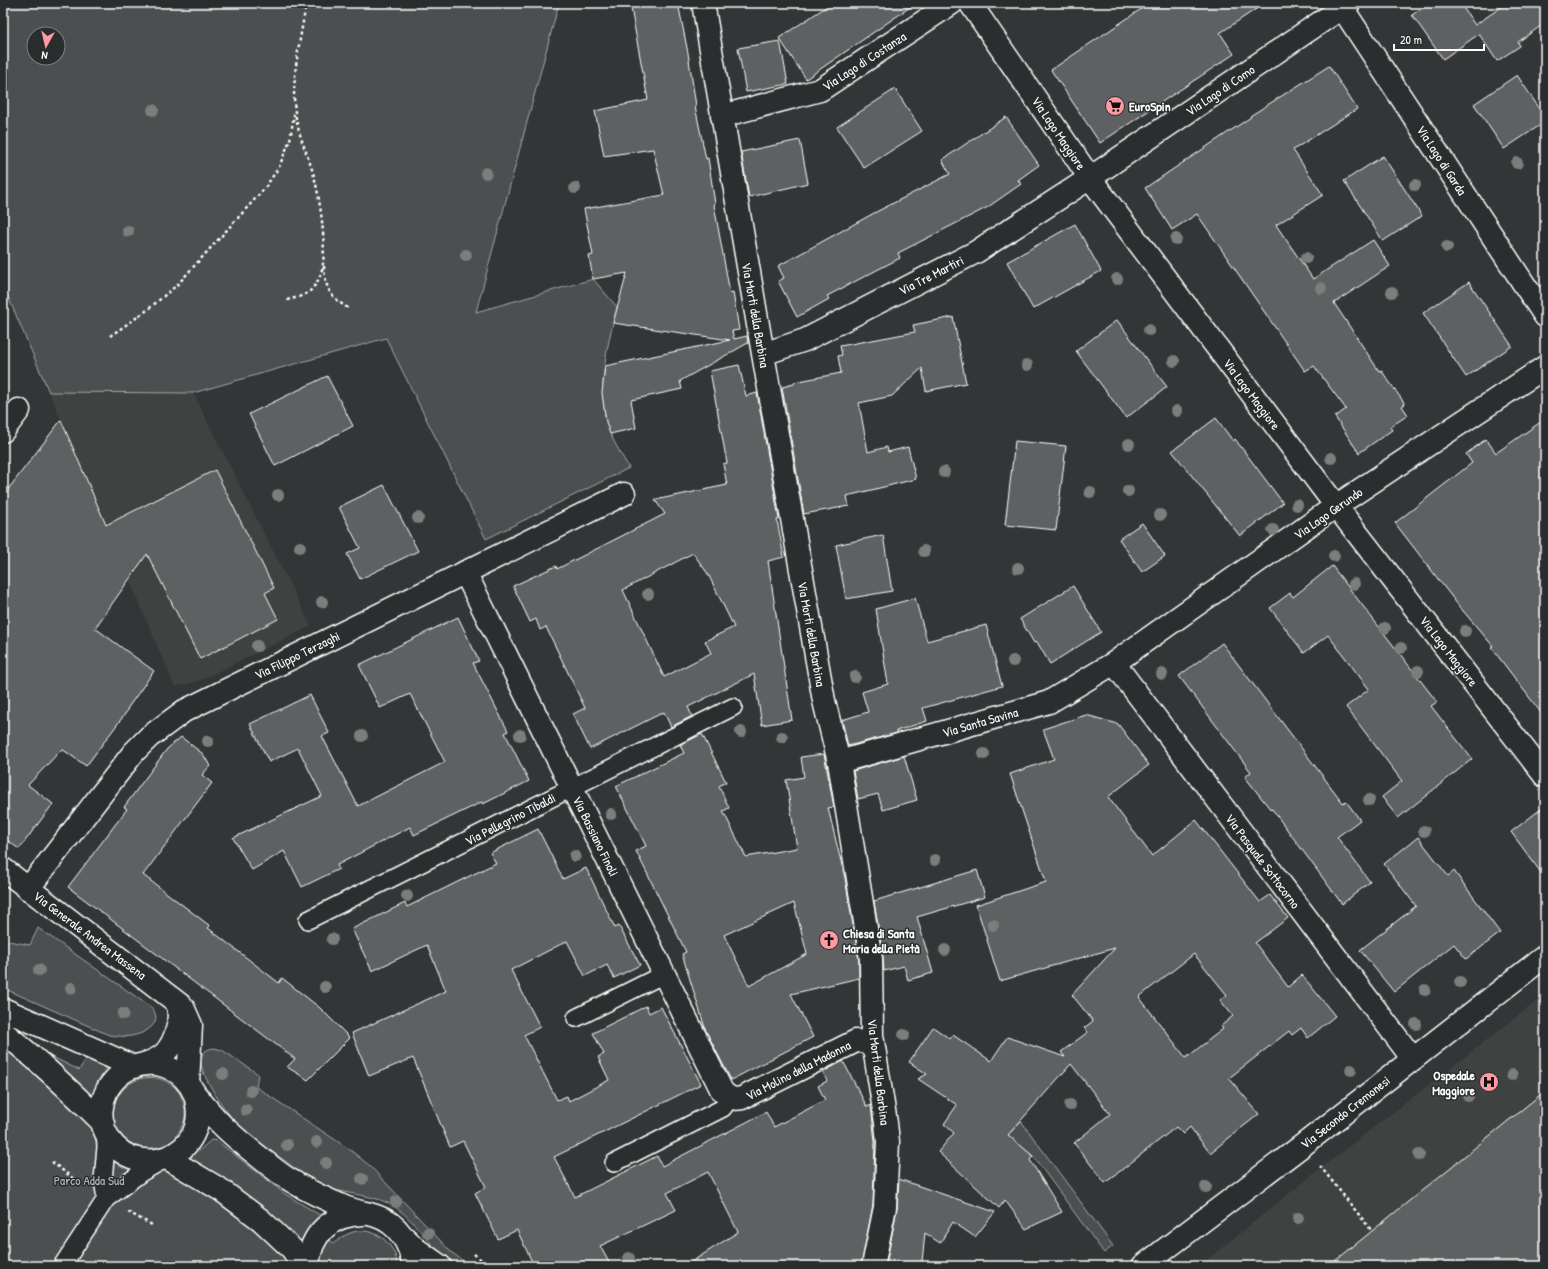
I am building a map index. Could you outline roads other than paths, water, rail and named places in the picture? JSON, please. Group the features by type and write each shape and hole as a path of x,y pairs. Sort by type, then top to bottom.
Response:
{"street":[{"name":"Via Morti della Barbina","path":"703,3 824,701 839,762 871,959 872,1034 886,1123 888,1160 885,1207 873,1266"},
{"name":"Via Lago di Costanza","path":"722,116 820,90 952,3"},
{"name":"Via Lago Maggiore","path":"970,3 1090,178 1336,506 1545,776"},
{"name":"Via Lago di Como","path":"1090,178 1344,5"},
{"name":"Via Lago di Garda","path":"1344,5 1545,316"},
{"name":"Via Tre Martiri","path":"763,354 806,340 976,252 1090,178"},
{"name":"Via Lago Gerundo","path":"1114,663 1336,506 1545,367"},
{"path":"3,431 19,410"},
{"name":"Via Filippo Terzaghi","path":"28,889 134,752 167,723 184,711 624,494"},
{"name":"Via Bassiano Finoli","path":"466,572 722,1091 730,1098"},
{"name":"Via Santa Savina","path":"839,762 1049,702 1114,663"},
{"name":"Via Pasquale Sottocorno","path":"1114,663 1412,1059"},
{"name":"Via Generale Andrea Massena","path":"3,869 177,1002 182,1008 192,1026 191,1088 198,1112 194,1132 183,1148 165,1159"},
{"name":"Via Secondo Cremonesi","path":"1143,1266 1303,1145 1545,956"},
{"path":"104,1127 102,1103 105,1093 117,1077 139,1066 156,1060 165,1053 176,1033 180,1011 177,1002"},
{"path":"3,1009 139,1066 159,1065 173,1070 191,1088 222,1125 238,1140 286,1178 325,1199 386,1220 395,1227 416,1249 440,1266"},
{"path":"3,1032 61,1082 104,1127 118,1149 126,1155 143,1160 165,1159 221,1190 261,1220 293,1250 302,1266"},
{"name":"Via Molino della Madonna","path":"730,1098 742,1098 856,1041 867,1042 875,1053"},
{"path":"308,1266 308,1256 312,1246 317,1236 324,1228 343,1216 365,1214"},
{"path":"402,1235 410,1250 413,1266"}],"lane":[{"name":"Via Pellegrino Tibaldi","path":"308,920 733,707"},
{"path":"576,1018 664,974"},
{"name":"Via Molino della Madonna","path":"614,1163 723,1108 730,1098"},
{"path":"104,1127 106,1147 103,1180 106,1199"},
{"path":"62,1266 106,1199 142,1172 165,1159"}],"place":[{"name":"EuroSpin","path":"1115,106"},
{"name":"Chiesa di Santa Maria della Pietà","path":"829,940"},
{"name":"Ospedale Maggiore","path":"1489,1082"}],"park label":[{"name":"Parco Adda Sud","path":"89,1180"}]}
